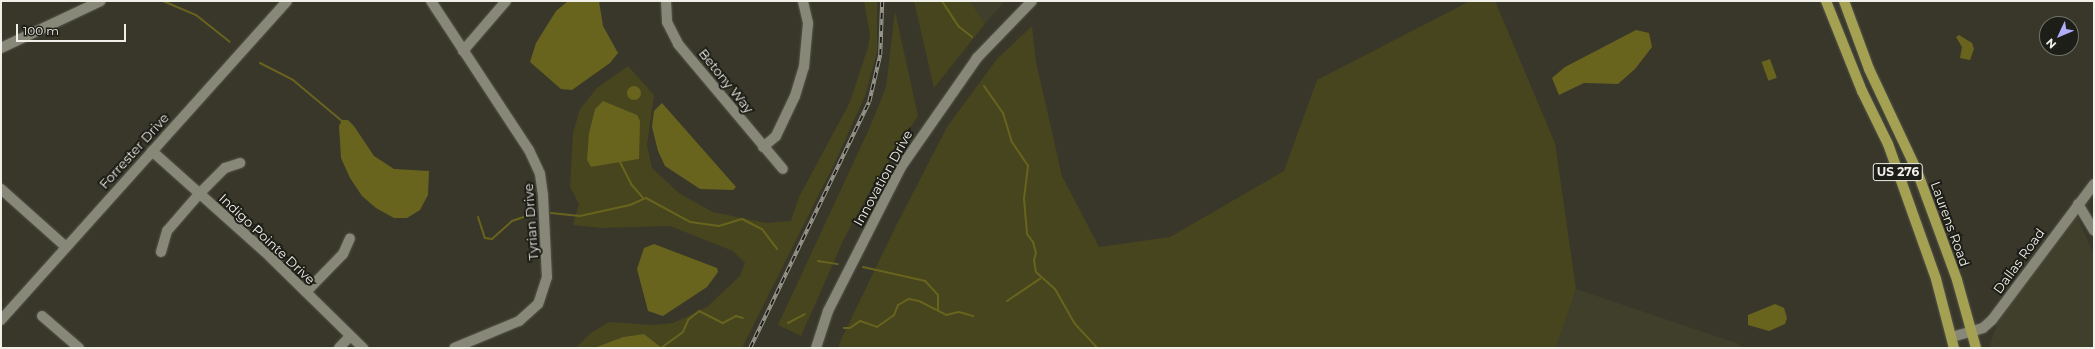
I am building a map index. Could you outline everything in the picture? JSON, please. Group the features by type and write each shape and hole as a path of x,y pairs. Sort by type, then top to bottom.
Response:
{"main road":[{"name":"US 276","path":"1826,1 1862,90 1888,144 1936,279 1954,348"},
{"name":"Laurens Road","path":"1844,1 1877,85 1917,171 1957,280 1976,348"},
{"path":"1862,90 1877,85"}],"street":[{"path":"1,48 101,1"},
{"name":"Forrester Drive","path":"1,320 65,246 287,1"},
{"name":"Tyrian Drive","path":"431,1 529,150 540,174 547,277 538,304 531,312 519,320 454,348"},
{"path":"463,50 506,1"},
{"name":"Betony Way","path":"666,1 666,22 678,44 783,170"},
{"path":"763,146 776,136 795,96 804,67 808,23 803,1"},
{"name":"Innovation Drive","path":"816,348 828,311 901,167 977,58 1032,1"},
{"name":"Indigo Pointe Drive","path":"152,151 306,292 363,348"},
{"path":"161,252 167,231 199,194 225,168 240,163"},
{"name":"Dallas Road","path":"1952,336 1983,328 1992,320 2094,184"},
{"path":"1,189 65,246"},
{"path":"2078,204 2094,232"},
{"path":"306,292 343,254 350,238"},
{"path":"42,316 79,348"},
{"path":"339,348 350,336"}],"shaded area":[{"path":"568,1 599,1 603,26 618,53 610,63 572,90 561,89 530,62 536,43 556,11"},
{"path":"864,1 877,1 877,52 865,96 834,164 742,348 662,348 644,334 623,337 594,348 575,348 591,333 609,322 653,325 673,323 707,307 740,276 745,263 733,251 670,226 602,228 573,225 579,204 570,187 573,133 580,109 597,88 628,66 654,95 647,145 652,168 680,194 713,212 767,223 791,221 799,197 850,102 868,47 870,35","holes":["603,101 619,109 639,159 592,167 589,133 595,109"]},
{"path":"914,1 970,1 985,24 934,88"},
{"path":"970,1 1005,1 985,24"},
{"path":"1470,1 1495,1 1555,143 1576,289 1556,348 839,348 839,344 895,228 947,127 997,59 1032,26 1036,62 1062,176 1099,247 1170,237 1284,171 1317,80"},
{"path":"895,11 918,116 873,185 844,239 801,336 778,325 869,129 886,87"},
{"path":"1636,30 1649,33 1652,47 1635,69 1618,84 1584,83 1559,95 1552,78 1565,67"},
{"path":"1959,35 1972,43 1974,49 1970,60 1960,58 1962,47 1956,37"},
{"path":"1770,59 1777,78 1768,81 1762,62"},
{"path":"631,86 637,86 641,90 641,96 637,100 631,100 627,96 627,90"},
{"path":"603,101 637,115 640,121 639,159 591,167 587,160 589,133 595,109"},
{"path":"662,103 736,187 733,190 700,189 665,166 658,151 652,127 654,111"},
{"path":"342,120 348,120 354,126 374,156 394,169 429,171 428,195 420,210 407,218 394,218 376,208 362,196 350,178 341,158 339,126"},
{"path":"2075,212 2094,254 2094,348 1989,348 1998,321"},
{"path":"654,244 717,268 718,272 707,287 663,316 648,311 637,269 644,248"},
{"path":"1576,289 1736,343 1744,348 1556,348"},
{"path":"1775,304 1784,308 1787,318 1785,324 1769,331 1748,325 1748,315"},
{"path":"644,334 662,348 594,348 623,337"}],"waterway":[{"path":"163,1 196,15 230,42"},
{"path":"942,1 958,26 972,37"},
{"path":"260,63 293,80 343,122"},
{"path":"984,86 1003,113 1012,142 1028,166 1024,199 1027,234 1033,242 1036,253 1034,260 1036,272 1055,289 1075,324 1097,348"},
{"path":"620,162 631,184 643,198"},
{"path":"551,213 580,216 630,205 646,198 690,222 719,226 742,219 762,229 777,249"},
{"path":"478,217 485,238 492,239 512,221 535,213"},
{"path":"818,261 838,264"},
{"path":"863,267 925,281 938,295 938,310"},
{"path":"1007,301 1040,279"},
{"path":"844,328 850,328 860,321 877,327 894,315 898,305 909,299 919,301 946,315 959,312 973,316"},
{"path":"661,348 683,332 688,320 699,311 723,323 736,316 743,318"},
{"path":"788,323 805,314"}],"railway":[{"path":"750,348 869,102 880,55 882,1"}]}
